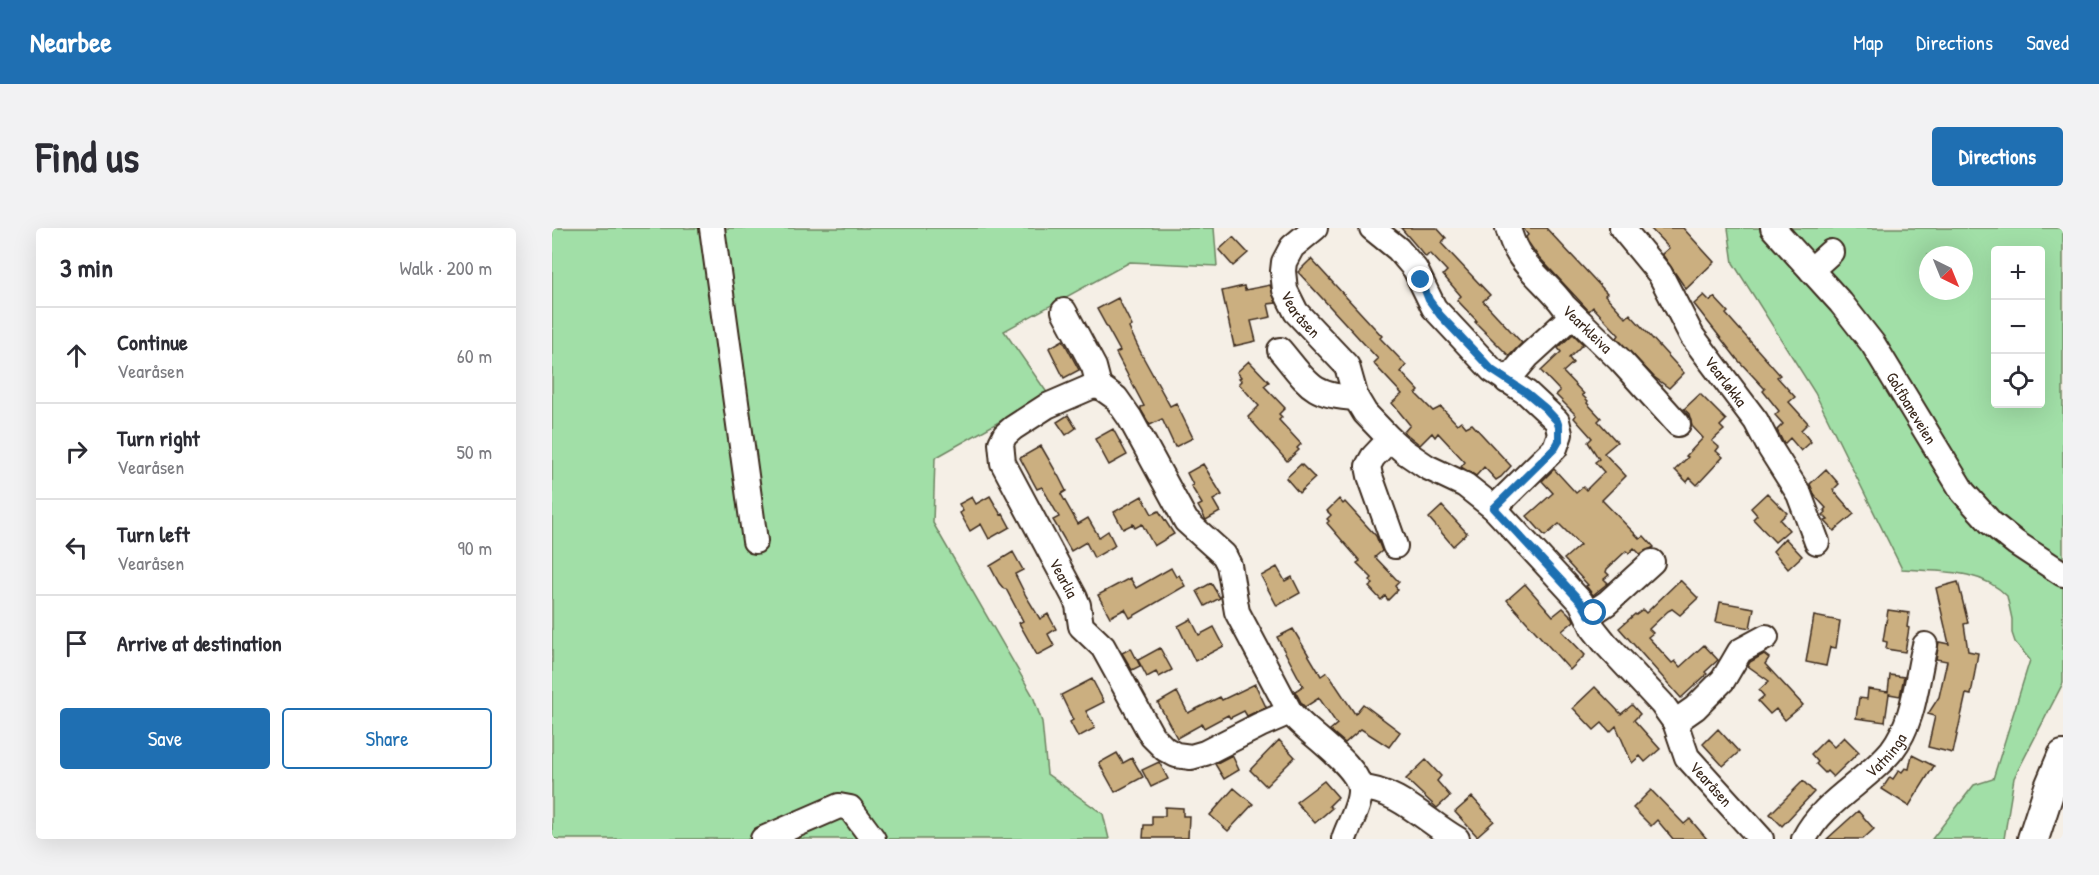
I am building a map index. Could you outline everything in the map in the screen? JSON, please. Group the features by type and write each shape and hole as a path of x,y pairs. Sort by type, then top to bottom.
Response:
{"main road":[{"path":"2033,839 2063,756"}],"street":[{"path":"712,228 755,542"},
{"name":"Vearåsen","path":"1315,228 1292,248 1284,262 1285,290 1296,312 1347,366 1356,398 1365,413 1390,439 1427,467 1465,485 1494,508 1581,602 1589,615 1593,628 1662,704 1675,722 1687,757 1761,839"},
{"path":"1372,228 1398,249 1415,269 1429,300 1440,315 1492,370 1527,393 1557,421 1560,434 1555,448 1494,508"},
{"name":"Vearkleiva","path":"1508,228 1516,251 1524,261 1678,424"},
{"name":"Vearløkka","path":"1622,228 1660,274 1692,336 1715,368 1746,404 1799,494 1817,542"},
{"name":"Golfbaneveien","path":"1773,228 1873,344 1963,492 1991,523 2016,543 2063,574"},
{"path":"1811,270 1831,252"},
{"path":"1064,311 1094,367 1099,386 1116,398 1126,412 1186,521 1224,555 1229,566 1237,612 1290,712 1298,722 1350,768 1361,788 1359,800 1344,839"},
{"path":"1507,381 1527,357 1573,315"},
{"path":"1280,350 1317,391 1343,398 1356,398"},
{"name":"Vearlia","path":"1099,386 1091,387 1047,406 1013,428 1005,435 1001,443 1003,463 1074,596 1082,626 1102,647 1152,736 1165,749 1176,755 1191,756 1204,753 1290,712"},
{"path":"1390,439 1373,457 1368,466 1395,546"},
{"path":"1589,615 1607,603 1652,562"},
{"path":"1675,722 1695,708 1723,680 1740,651 1766,637"},
{"name":"Vatninga","path":"1804,839 1821,816 1878,765 1905,730 1915,696 1925,645"},
{"path":"1361,788 1380,791 1393,797 1457,839"},
{"path":"763,839 839,806 850,808 873,839"}],"green space":[{"path":"552,228 1214,228 1217,266 1130,262 1004,331 1048,394 935,458 933,523 1033,696 1042,722 1047,774 1103,814 1109,839 552,839"},
{"path":"1728,228 2063,228 2063,683 2014,778 2004,839 1932,839 1974,785 1993,779 2030,660 2015,642 2007,596 1984,580 1971,576 1943,571 1902,569 1815,393 1733,263"}],"building":[{"path":"1401,228 1437,228 1446,238 1441,243 1490,295 1483,301 1522,343 1509,356 1457,300 1461,296 1443,275 1447,271 1430,253 1426,257"},
{"path":"1523,228 1546,228 1607,293 1605,295 1626,318 1630,314 1684,373 1669,388 1654,377 1617,338 1619,335 1593,307 1589,311 1537,255 1528,242 1526,237 1528,235"},
{"path":"1650,228 1683,228 1714,262 1686,289 1662,254 1669,248"},
{"path":"1233,237 1248,253 1233,266 1219,250"},
{"path":"1311,259 1406,365 1401,372 1419,391 1416,394 1433,411 1441,407 1457,424 1461,421 1466,427 1472,424 1511,466 1501,477 1496,480 1484,467 1476,476 1461,467 1465,462 1438,433 1435,437 1432,433 1420,445 1404,432 1410,425 1392,403 1402,394 1375,365 1378,359 1298,272"},
{"path":"1270,285 1276,303 1268,304 1271,317 1251,321 1256,341 1234,346 1222,291 1244,286 1245,290"},
{"path":"1704,295 1710,301 1714,297 1728,312 1726,314 1780,375 1777,377 1795,397 1789,402 1808,423 1801,430 1811,442 1801,451 1790,438 1784,444 1777,430 1783,424 1775,415 1779,411 1763,391 1765,389 1737,359 1694,304"},
{"path":"1118,298 1132,326 1129,328 1143,357 1170,406 1176,403 1193,438 1175,447 1162,419 1150,425 1141,410 1144,406 1116,353 1120,351 1097,309"},
{"path":"1573,334 1583,344 1569,358 1573,363 1563,372 1584,394 1582,395 1588,401 1587,403 1601,418 1598,421 1617,442 1604,453 1626,476 1602,500 1640,539 1644,536 1654,547 1640,554 1634,548 1629,553 1626,551 1607,569 1606,572 1609,575 1604,579 1608,583 1593,595 1586,586 1588,585 1564,559 1580,545 1559,524 1545,536 1527,516 1553,493 1542,481 1554,469 1576,493 1583,487 1586,490 1604,472 1595,462 1599,459 1588,442 1592,438 1574,418 1576,415 1556,395 1560,391 1541,371 1561,352 1558,348"},
{"path":"1063,340 1079,370 1064,378 1049,348"},
{"path":"1249,361 1269,382 1264,386 1285,408 1279,414 1282,417 1279,420 1301,444 1297,448 1299,450 1287,461 1248,417 1259,406 1239,384 1242,381 1237,372"},
{"path":"1700,394 1726,420 1720,426 1724,430 1712,441 1719,447 1716,451 1723,457 1697,485 1690,478 1687,482 1675,470 1703,438 1692,426 1689,414 1684,409"},
{"path":"1068,415 1076,428 1066,435 1057,422"},
{"path":"1113,429 1127,455 1109,465 1095,439"},
{"path":"1041,446 1066,491 1061,494 1078,524 1088,518 1099,537 1108,531 1115,545 1113,547 1094,558 1086,542 1071,551 1053,520 1059,517 1042,487 1037,489 1020,458"},
{"path":"1203,464 1222,495 1213,500 1220,512 1206,520 1198,506 1202,504 1191,486 1193,485 1187,473"},
{"path":"1301,464 1315,478 1299,493 1286,478"},
{"path":"1826,469 1839,484 1833,490 1854,514 1834,531 1825,521 1828,520 1823,515 1826,508 1815,496 1810,484"},
{"path":"1767,493 1787,513 1780,520 1789,530 1775,542 1753,519 1757,515 1751,508"},
{"path":"990,496 1010,527 989,539 981,524 970,531 960,513 963,511 959,504 972,497 976,504"},
{"path":"1142,496 1152,514 1159,511 1174,534 1154,546 1142,524 1135,528 1133,524 1123,529 1114,512"},
{"path":"1339,499 1343,504 1345,502 1376,536 1382,551 1375,557 1399,582 1395,586 1398,590 1388,600 1385,596 1381,600 1369,587 1373,584 1370,580 1372,578 1357,563 1360,561 1327,523 1331,515 1327,511"},
{"path":"1442,506 1467,533 1453,546 1429,518"},
{"path":"1785,538 1802,556 1788,569 1773,551"},
{"path":"1013,552 1023,570 1015,574 1026,596 1040,619 1048,614 1056,629 1048,634 1054,646 1037,655 1019,623 1023,621 1006,589 999,583 990,566"},
{"path":"1277,567 1285,581 1292,577 1300,593 1277,606 1261,576"},
{"path":"1171,568 1176,577 1179,575 1185,586 1130,618 1125,609 1110,617 1098,595 1130,578 1136,588"},
{"path":"1680,580 1698,598 1680,615 1672,609 1668,611 1649,629 1653,633 1648,637 1672,663 1675,661 1680,667 1704,645 1718,660 1705,672 1707,674 1681,698 1619,628 1635,614 1643,610 1646,613"},
{"path":"1958,582 1968,623 1964,624 1968,651 1978,653 1971,695 1966,694 1953,753 1928,747 1935,716 1928,714 1939,697 1947,661 1936,659 1939,642 1949,644 1936,588"},
{"path":"1211,583 1220,598 1205,606 1197,591"},
{"path":"1525,584 1553,616 1563,608 1573,618 1574,621 1562,631 1585,655 1570,670 1507,600"},
{"path":"1720,602 1754,608 1750,628 1716,622"},
{"path":"1888,610 1909,613 1905,652 1886,649 1887,642 1883,641"},
{"path":"1814,616 1840,621 1836,648 1830,647 1826,666 1806,662"},
{"path":"1191,619 1199,635 1214,627 1224,646 1195,661 1178,626"},
{"path":"1293,629 1321,676 1327,672 1355,714 1363,704 1400,732 1389,747 1361,729 1345,743 1330,730 1337,724 1319,698 1305,707 1302,704 1295,691 1303,686 1277,637"},
{"path":"1131,648 1140,666 1132,670 1122,653"},
{"path":"1160,648 1172,670 1159,677 1156,672 1147,677 1138,660"},
{"path":"1764,654 1769,658 1765,664 1803,705 1785,720 1776,709 1770,714 1758,701 1764,696 1759,690 1769,681 1748,666 1750,662"},
{"path":"1890,675 1904,677 1900,696 1889,694 1885,722 1856,718 1859,698 1867,699 1868,689 1888,692"},
{"path":"1092,679 1104,702 1086,711 1095,728 1078,737 1061,695"},
{"path":"1255,684 1266,707 1247,716 1244,711 1230,718 1228,715 1204,728 1202,724 1177,738 1158,703 1177,692 1188,713 1220,697 1222,700"},
{"path":"1595,687 1621,714 1632,705 1640,714 1634,720 1660,749 1645,762 1640,756 1632,763 1616,726 1610,732 1602,723 1594,730 1573,708"},
{"path":"1718,729 1739,752 1723,766 1703,744"},
{"path":"1844,737 1859,752 1833,777 1816,764 1818,762 1811,754 1826,739 1834,747"},
{"path":"1279,740 1295,757 1266,786 1250,770"},
{"path":"1117,753 1123,763 1132,758 1143,777 1115,792 1099,763"},
{"path":"1232,755 1239,770 1224,779 1215,764"},
{"path":"1912,755 1934,766 1909,806 1882,789 1890,777 1893,779 1899,770 1902,772 1905,768 1909,769"},
{"path":"1426,760 1441,776 1437,781 1450,796 1437,808 1406,779"},
{"path":"1159,762 1168,779 1151,787 1142,770"},
{"path":"1324,781 1338,797 1329,806 1332,808 1315,823 1296,802"},
{"path":"1803,781 1814,792 1782,826 1770,814"},
{"path":"1234,788 1253,804 1228,831 1210,815"},
{"path":"1651,790 1684,824 1690,819 1707,839 1673,839 1657,820 1651,826 1633,808"},
{"path":"1472,797 1494,821 1477,836 1455,812"},
{"path":"1165,807 1183,808 1183,816 1189,816 1188,838 1143,838 1144,825 1152,825 1152,816 1165,816"},
{"path":"1858,811 1874,829 1863,839 1827,839"}],"route":[{"path":"1421,280 1434,308 1492,370 1527,393 1557,421 1560,434 1555,448 1494,508 1581,602 1589,615 1594,613"}]}
